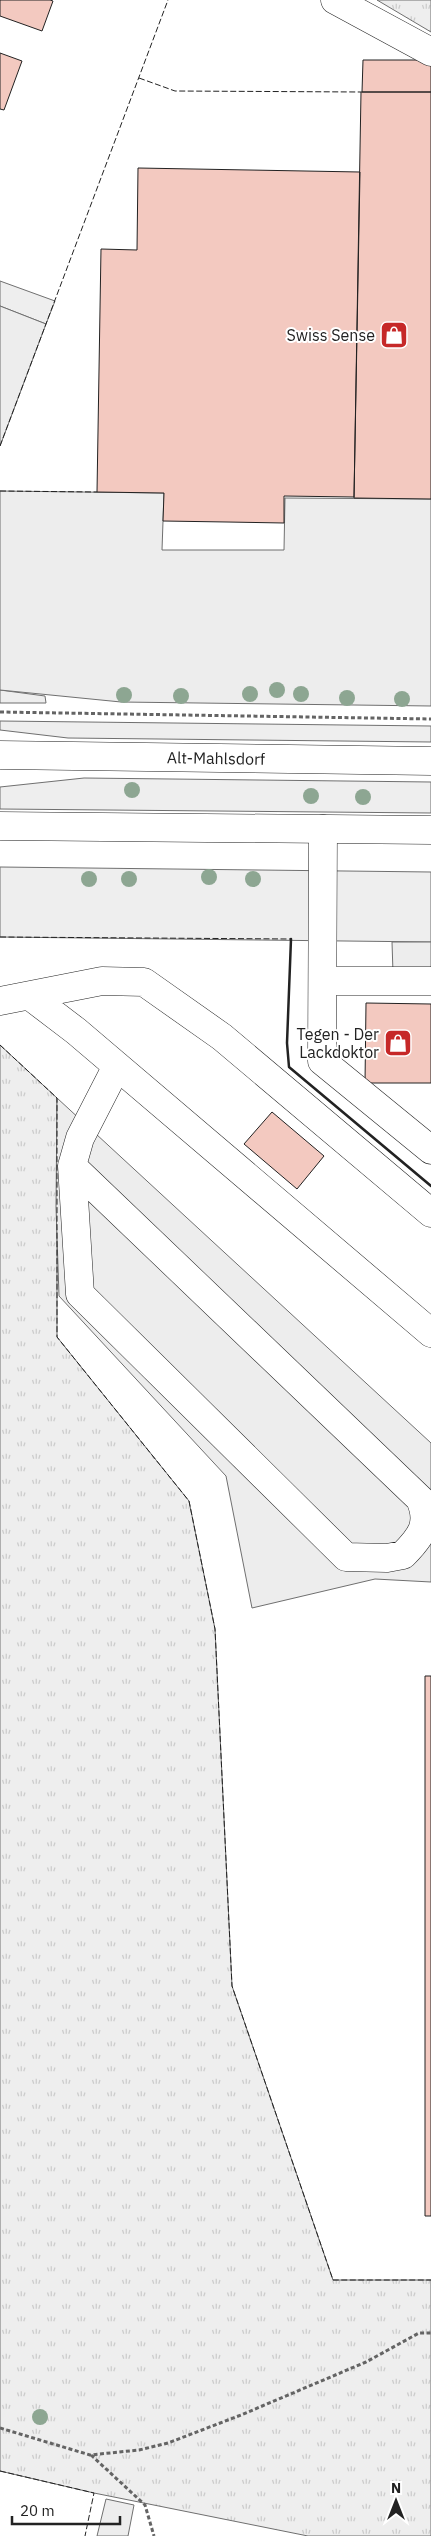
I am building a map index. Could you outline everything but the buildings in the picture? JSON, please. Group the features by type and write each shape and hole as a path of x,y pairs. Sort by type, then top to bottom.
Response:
{"main road":[{"path":"334,0 431,52"},
{"name":"Alt-Mahlsdorf","path":"0,755 431,761"},
{"path":"0,826 431,830"},
{"path":"323,829 324,981 322,1061 431,1150"},
{"path":"0,1001 102,981 144,982 222,1037 431,1213"},
{"path":"324,981 431,981"},
{"path":"30,996 76,1031 431,1333"},
{"path":"72,1166 420,1499 427,1510 427,1526 403,1555 387,1558 346,1557 80,1294 72,1166 80,1138 117,1066"}],"path":[{"path":"0,712 431,720"},
{"path":"0,2428 90,2455 139,2450 168,2442 366,2362 419,2333 431,2333"},
{"path":"90,2455 144,2505 154,2536"}],"green space":[{"path":"377,0 431,0 431,32"},
{"path":"0,281 55,301 46,324 0,306"},
{"path":"0,690 45,696 46,703 0,703"},
{"path":"0,721 431,726 431,742 68,738 0,730"},
{"path":"84,778 431,782 431,813 0,809 0,787"},
{"path":"0,867 431,872 431,942 0,937"},
{"path":"0,1045 57,1098 57,1337 189,1501 215,1629 232,1986 333,2280 431,2280 431,2536 308,2536 94,2493 0,2471"}],"shaded area":[{"path":"0,306 46,324 0,446"},
{"path":"0,491 164,493 162,550 284,550 285,498 431,499 431,706 121,702 0,690"},
{"path":"392,942 431,942 431,973 393,973"},
{"path":"57,1098 431,1443 431,1582 375,1579 252,1608 226,1476 59,1296 56,1207"},
{"path":"106,2499 134,2505 128,2536 97,2536"}],"fence":[{"path":"0,446 168,0"},
{"path":"139,78 175,91 361,92"},
{"path":"0,491 97,492"},
{"path":"0,937 291,939"},
{"path":"0,1045 57,1098 57,1337 189,1501 215,1629 232,1986 333,2280 431,2280"},
{"path":"0,2471 94,2493 85,2536"}],"wall":[{"path":"291,939 287,1043 289,1067 431,1186"}],"place":[{"name":"Swiss Sense","path":"394,335"},
{"name":"Tegen - Der Lackdoktor","path":"398,1043"}]}
